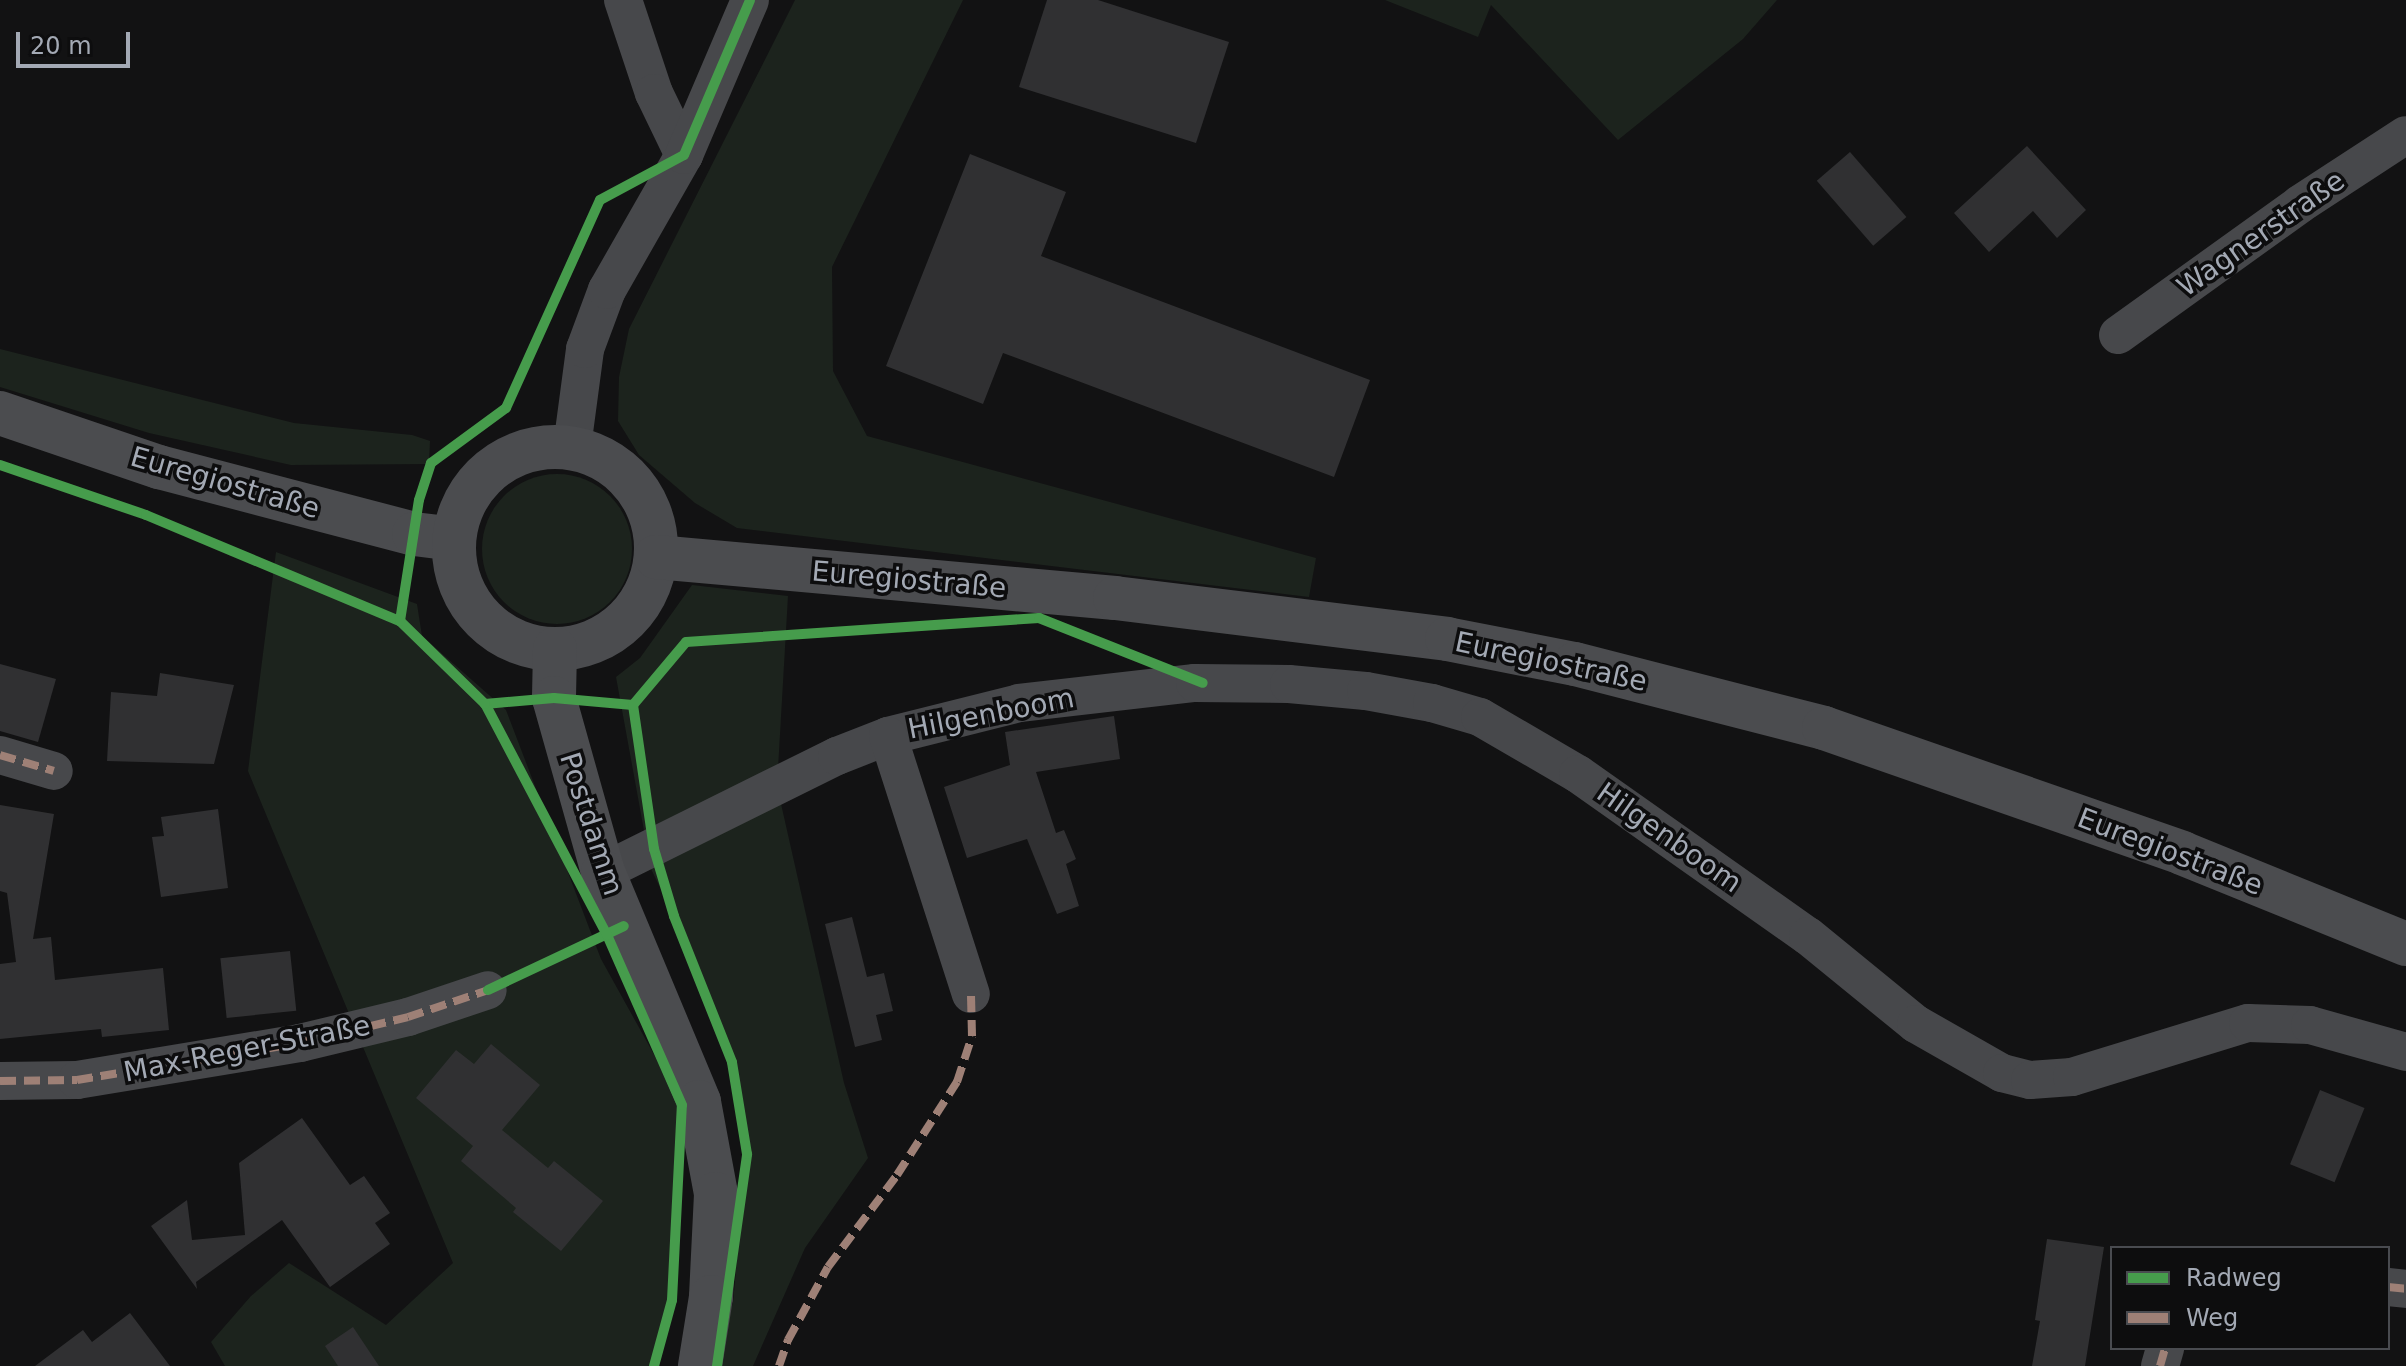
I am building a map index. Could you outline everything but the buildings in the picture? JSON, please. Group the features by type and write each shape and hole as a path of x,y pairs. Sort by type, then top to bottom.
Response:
{"main road":[{"name":"Euregiostraße","path":"0,413 159,467 414,534 454,539"},
{"path":"572,447 601,457 613,465 625,474 644,499 654,527 656,557 649,586 633,612 611,632 584,645 555,649 522,644 493,628 470,603 457,573 454,539 462,507 481,479 506,458 538,448 572,447"},
{"name":"Euregiostraße","path":"656,557 1115,598 1447,639 1575,664 1824,728 2182,853 2406,944"},
{"name":"Postdamm","path":"555,649 554,698 603,872 699,1102 716,1194 711,1297 700,1366"}],"street":[{"path":"623,0 654,93 684,155"},
{"path":"572,447 585,349 607,290 684,155 750,0"},
{"name":"Wagnerstraße","path":"2118,335 2300,204 2406,135"},
{"name":"Hilgenboom","path":"603,872 837,756 888,736 1019,703 1195,683 1289,684 1366,691 1432,703 1480,717 1578,774 1808,936 1916,1024 2002,1073 2030,1080 2072,1077 2248,1023 2310,1025 2406,1052"},
{"name":"Hilgenboom","path":"888,736 971,994"},
{"path":"0,755 54,771"},
{"name":"Max-Reger-Straße","path":"0,1081 77,1080 300,1043 408,1017 488,990"}],"shaded area":[{"path":"795,0 963,0 832,267 833,371 867,436 1316,558 1309,597 737,528 695,503 639,455 618,421 619,377 629,329"},
{"path":"1385,0 1777,0 1743,39 1618,140 1491,5 1478,37"},
{"path":"0,349 294,423 412,435 430,441 429,464 291,465 149,433 0,387"},
{"path":"557,474 586,480 610,496 626,520 632,549 626,578 610,602 586,618 557,624 528,618 504,602 488,578 482,549 488,520 504,496 528,480"},
{"path":"276,552 417,604 422,636 506,710 601,959 682,1105 672,1300 654,1366 225,1366 211,1342 251,1296 289,1263 386,1325 453,1263 248,771"},
{"path":"692,585 788,596 777,786 844,1083 868,1158 805,1248 753,1366 710,1366 733,1303 748,1136 732,1062 674,916 651,869 616,677 640,658"}],"marked path":[{"path":"0,755 54,771"},
{"path":"0,1081 77,1080 300,1043 408,1017 488,990"},
{"path":"779,1366 788,1340 828,1267 897,1175 957,1082 972,1036 971,994"},
{"path":"2390,1287 2406,1289"},
{"path":"2160,1366 2164,1350"}],"cycle path":[{"path":"654,1366 672,1300 682,1105 607,935 485,704 400,621 419,500 431,463 506,408 600,200 684,155 750,0"},
{"path":"0,465 146,515 400,621"},
{"path":"717,1366 747,1154 732,1062 674,916 654,849 633,705 686,642 1039,618 1203,683"},
{"path":"485,704 554,698 633,705"},
{"path":"488,990 624,926"}]}
